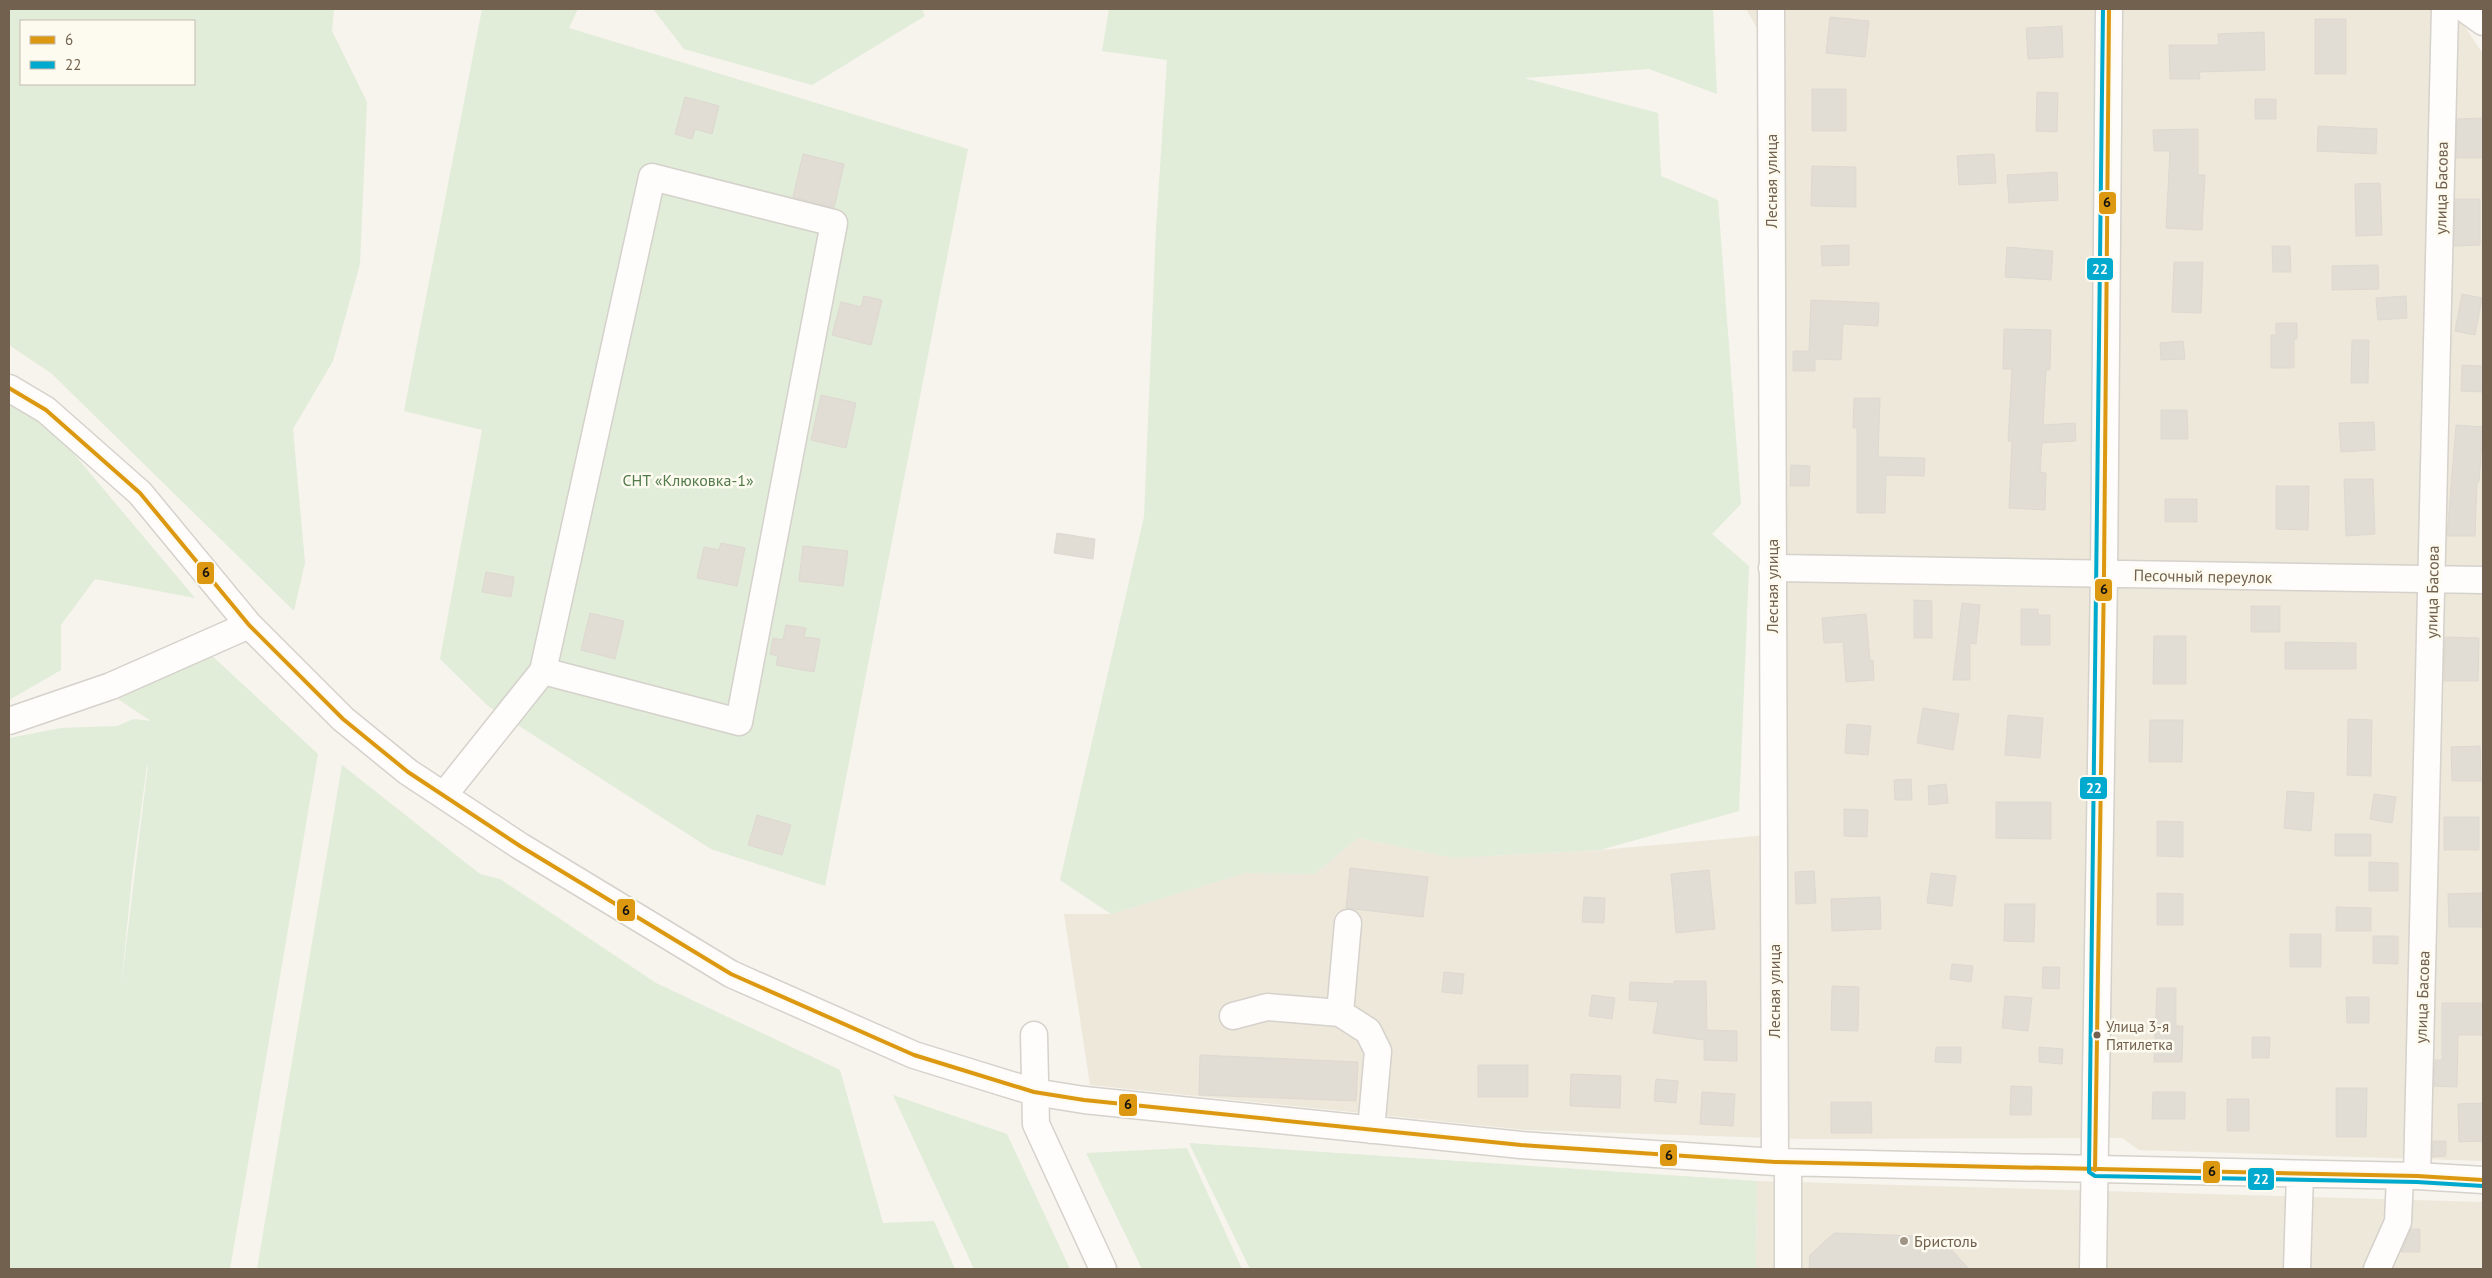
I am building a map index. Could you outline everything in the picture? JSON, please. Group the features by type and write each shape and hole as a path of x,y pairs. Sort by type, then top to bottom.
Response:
{"street":[{"name":"Лесная улица","path":"1771,9 1772,568 1781,1163 1788,1269"},
{"path":"2093,1269 2104,574 2109,9"},
{"name":"улица Басова","path":"2377,1269 2398,1222 2408,1176 2433,579 2445,9"},
{"path":"2466,9 2483,22"},
{"path":"444,795 543,671 652,177 834,223 739,722 543,671"},
{"path":"9,388 46,410 140,493 249,625 343,719 408,772 520,846 732,974 914,1054 1034,1092 1084,1100 1520,1145 1781,1163 2408,1176 2483,1180"},
{"name":"Песочный переулок","path":"1772,568 2483,580"},
{"path":"9,721 111,686 249,625"},
{"path":"1340,1012 1348,923"},
{"path":"1234,1016 1266,1008 1340,1012 1368,1032 1378,1050 1372,1130"},
{"path":"1034,1035 1036,1124 1103,1269"},
{"path":"2298,1269 2300,1174"}],"shaded area":[{"path":"1746,9 2453,9 2483,54 2483,1161 2139,1150 2122,1138 1805,1139 1527,1130 1090,1085 1064,914 1111,914 1246,873 1315,874 1358,838 1453,858 1600,850 1768,835 1777,63"},
{"path":"1757,1181 2483,1202 2483,1269 1756,1269"}],"green space":[{"path":"9,9 334,9 332,31 367,102 360,264 333,361 293,429 305,563 294,611 51,373 9,345"},
{"name":"СНТ «Клюковка-1»","path":"482,9 578,9 569,28 968,149 825,886 711,849 488,706 440,659 482,430 404,411"},
{"path":"653,9 922,9 925,16 812,85 684,49"},
{"path":"1109,9 1713,9 1717,94 1649,69 1524,78 1658,113 1661,176 1718,200 1741,504 1712,534 1749,566 1739,811 1600,850 1453,858 1358,838 1315,874 1246,873 1111,914 1060,880 1144,517 1156,229 1167,60 1102,51"},
{"path":"9,396 42,416 195,598 95,579 61,625 61,670 9,700"},
{"path":"210,654 318,754 230,1269 9,1269 9,738 61,728 117,726 134,719 151,721 118,699","holes":["148,765 121,987 132,877"]},
{"path":"342,765 480,874 500,879 656,983 840,1070 883,1223 934,1221 955,1269 257,1269"},
{"path":"893,1095 1007,1134 1070,1269 974,1269"},
{"path":"1189,1143 1757,1181 1756,1269 1250,1269"},
{"path":"1187,1148 1242,1269 1142,1269 1086,1153"}],"building":[{"path":"1830,17 1869,21 1865,57 1826,53"},
{"path":"2315,19 2346,19 2346,74 2315,74"},
{"path":"2062,26 2063,57 2028,59 2026,28"},
{"path":"2264,32 2265,70 2199,72 2200,79 2170,79 2169,45 2219,45 2218,34"},
{"path":"1812,89 1846,89 1846,131 1812,131"},
{"path":"2037,92 2058,93 2057,132 2036,131"},
{"path":"685,97 719,106 712,134 695,129 692,139 675,134"},
{"path":"2255,99 2276,99 2276,119 2255,119"},
{"path":"2483,118 2483,158 2456,158 2457,119"},
{"path":"2318,126 2377,129 2376,154 2317,151"},
{"path":"2198,129 2198,175 2205,175 2202,230 2166,228 2170,151 2154,151 2153,130"},
{"path":"803,154 844,164 834,208 793,197"},
{"path":"1994,154 1996,183 1959,185 1957,156"},
{"path":"1812,166 1856,167 1856,207 1811,206"},
{"path":"2057,172 2058,200 2009,203 2007,175"},
{"path":"2380,183 2382,235 2356,236 2355,184"},
{"path":"2455,199 2480,199 2480,245 2454,246"},
{"path":"1849,245 1849,265 1822,266 1821,246"},
{"path":"2272,246 2290,246 2291,272 2273,272"},
{"path":"2007,247 2053,251 2051,280 2005,277"},
{"path":"2174,262 2203,262 2201,313 2172,312"},
{"path":"2378,265 2379,289 2332,290 2332,266"},
{"path":"2462,294 2482,298 2475,335 2455,331"},
{"path":"864,296 882,300 871,345 832,335 841,302 861,307"},
{"path":"2406,296 2407,318 2378,320 2376,298"},
{"path":"1811,300 1879,303 1878,326 1843,324 1841,360 1815,359 1815,371 1793,371 1793,351 1809,351"},
{"path":"2276,323 2297,323 2297,339 2294,339 2294,368 2271,368 2271,335 2276,335"},
{"path":"2004,329 2051,330 2050,370 2046,370 2043,425 2075,423 2076,441 2042,443 2040,472 2046,473 2045,510 2009,508 2012,442 2008,441 2012,369 2003,369"},
{"path":"2352,340 2369,340 2368,383 2351,383"},
{"path":"2183,341 2185,359 2161,360 2160,343"},
{"path":"2462,365 2483,366 2483,392 2461,391"},
{"path":"821,395 856,403 846,448 811,440"},
{"path":"1854,398 1880,398 1878,457 1925,458 1924,476 1886,475 1885,513 1857,513 1857,428 1853,428"},
{"path":"2161,410 2187,410 2188,439 2161,439"},
{"path":"2374,422 2375,450 2341,452 2339,423"},
{"path":"2456,425 2483,427 2479,482 2477,482 2475,536 2447,536"},
{"path":"1791,465 1810,466 1809,486 1790,486"},
{"path":"2344,479 2373,479 2375,534 2346,536"},
{"path":"2276,486 2309,486 2308,530 2276,529"},
{"path":"2165,499 2197,499 2197,522 2165,522"},
{"path":"1057,533 1095,539 1093,559 1054,553"},
{"path":"721,543 745,548 737,586 697,578 704,547 719,550"},
{"path":"803,546 848,551 843,586 799,581"},
{"path":"486,572 514,577 511,597 482,592"},
{"path":"1914,600 1932,601 1932,638 1914,638"},
{"path":"1962,603 1980,605 1976,644 1970,643 1970,680 1953,680"},
{"path":"2251,606 2280,606 2280,632 2251,632"},
{"path":"2021,609 2038,609 2038,615 2050,615 2050,645 2021,645"},
{"path":"590,613 624,621 615,659 581,650"},
{"path":"1866,614 1870,661 1873,660 1874,680 1846,682 1843,642 1824,643 1822,618"},
{"path":"786,625 806,628 804,637 820,639 814,672 776,665 778,656 770,654 773,638 783,640"},
{"path":"2154,636 2186,636 2186,684 2153,684"},
{"path":"2445,637 2479,638 2478,681 2444,681"},
{"path":"2285,642 2356,643 2356,669 2285,669"},
{"path":"1923,708 1959,714 1953,750 1917,743"},
{"path":"2008,715 2043,718 2040,758 2005,755"},
{"path":"2348,719 2372,720 2371,776 2347,775"},
{"path":"2150,720 2183,720 2182,762 2149,762"},
{"path":"1847,724 1871,726 1868,755 1845,753"},
{"path":"2480,746 2481,781 2452,781 2451,747"},
{"path":"1911,779 1912,800 1895,800 1894,780"},
{"path":"1946,784 1948,803 1929,805 1928,786"},
{"path":"2287,791 2314,793 2311,831 2284,828"},
{"path":"2374,794 2396,797 2392,823 2370,819"},
{"path":"1996,802 2051,802 2051,839 1996,838"},
{"path":"1844,809 1868,810 1867,837 1844,836"},
{"path":"757,815 791,825 782,855 748,845"},
{"path":"2444,817 2479,817 2479,850 2444,850"},
{"path":"2157,821 2183,822 2183,857 2157,856"},
{"path":"2335,834 2371,834 2371,856 2335,856"},
{"path":"2369,862 2398,863 2398,891 2369,891"},
{"path":"1350,868 1428,877 1423,917 1346,908"},
{"path":"1709,870 1715,929 1676,933 1671,874"},
{"path":"1814,871 1816,903 1796,904 1795,872"},
{"path":"1931,873 1956,876 1952,906 1927,903"},
{"path":"2157,893 2183,894 2183,925 2157,925"},
{"path":"2482,893 2483,927 2449,927 2448,894"},
{"path":"1584,897 1605,898 1604,923 1582,922"},
{"path":"1880,897 1881,929 1832,931 1831,899"},
{"path":"2005,904 2035,904 2034,942 2004,941"},
{"path":"2336,907 2371,908 2371,931 2336,931"},
{"path":"2290,934 2321,934 2321,967 2290,967"},
{"path":"2373,936 2398,936 2398,964 2373,963"},
{"path":"1952,964 1973,966 1971,982 1950,979"},
{"path":"2043,967 2060,967 2059,989 2042,988"},
{"path":"1444,972 1464,974 1462,994 1442,992"},
{"path":"1674,981 1706,981 1707,1030 1737,1031 1737,1061 1704,1060 1704,1040 1653,1033 1658,1002 1629,1000 1630,982 1674,984"},
{"path":"1832,986 1859,987 1858,1031 1831,1030"},
{"path":"2157,988 2176,988 2176,1026 2183,1026 2182,1062 2154,1062"},
{"path":"1592,995 1615,998 1612,1019 1589,1016"},
{"path":"2005,996 2032,998 2028,1031 2002,1028"},
{"path":"2346,997 2369,997 2369,1023 2347,1023"},
{"path":"2442,1003 2483,1003 2483,1035 2458,1035 2457,1087 2434,1086 2435,1060 2442,1060"},
{"path":"2252,1037 2270,1037 2269,1058 2252,1058"},
{"path":"1936,1047 1961,1047 1961,1063 1935,1062"},
{"path":"2039,1047 2063,1049 2062,1064 2039,1062"},
{"path":"1200,1055 1358,1062 1356,1101 1199,1095"},
{"path":"1478,1065 1528,1065 1528,1097 1478,1097"},
{"path":"1571,1074 1621,1076 1620,1108 1570,1106"},
{"path":"1656,1079 1678,1081 1676,1103 1654,1101"},
{"path":"2011,1086 2032,1087 2031,1115 2010,1115"},
{"path":"2336,1088 2367,1088 2366,1137 2336,1137"},
{"path":"1702,1092 1735,1094 1733,1126 1700,1124"},
{"path":"2153,1092 2185,1092 2185,1119 2152,1119"},
{"path":"2227,1099 2249,1099 2249,1131 2227,1131"},
{"path":"1831,1102 1871,1102 1872,1133 1831,1133"},
{"path":"2483,1103 2483,1141 2459,1142 2458,1104"},
{"path":"2433,1141 2446,1141 2446,1156 2432,1157"},
{"path":"2411,1229 2420,1229 2420,1252 2401,1252"},
{"path":"1834,1233 1940,1237 1969,1269 1809,1269 1810,1255"}],"transit line":[{"name":"22","path":"2103,9 2089,1172 2095,1176 2417,1182 2483,1186"},
{"name":"6","path":"2095,1170 2104,574 2109,9"},
{"name":"6","path":"9,388 46,410 140,493 249,625 343,719 408,772 520,846 731,974 914,1055 1034,1092 1084,1100 1521,1145 1775,1162 2417,1176 2483,1180"}],"place":[{"name":"Улица 3-я Пятилетка","path":"2097,1035"},
{"name":"Бристоль","path":"1904,1241"}]}
